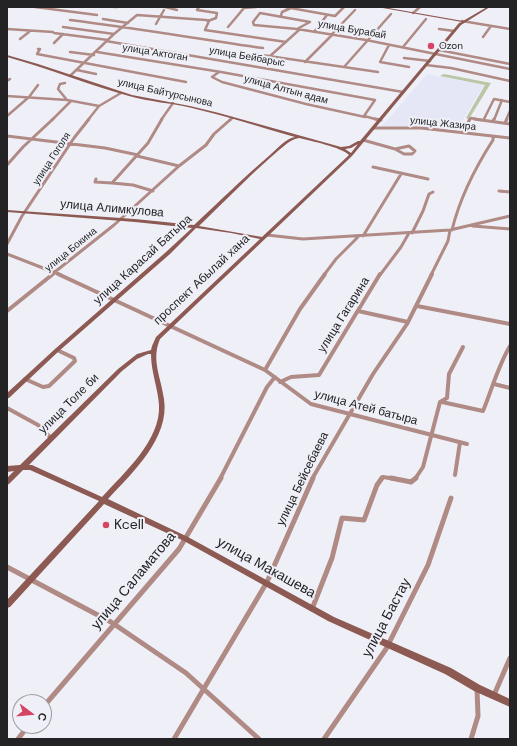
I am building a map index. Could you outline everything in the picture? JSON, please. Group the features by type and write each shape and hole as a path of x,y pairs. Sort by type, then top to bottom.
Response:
{"main road":[{"path":"378,7 462,21"},
{"name":"проспект Абылай хана","path":"153,352 158,338 170,326 351,155 462,21 489,7"},
{"name":"улица Байтурсынова","path":"7,56 71,76 76,79 95,83 121,93 173,103 232,118 292,137"},
{"path":"292,137 298,137 340,148 348,151 351,155"},
{"name":"улица Карасай Батыра","path":"7,396 195,227 238,185 292,137"},
{"path":"340,148 352,146 363,140"},
{"name":"улица Алимкулова","path":"7,211 195,227 265,236"},
{"path":"7,605 139,461 149,445 157,428 162,408 153,352"},
{"name":"улица Толе би","path":"7,482 120,370 139,354 153,352"},
{"name":"улица Макашева","path":"7,469 38,469 186,539 267,582 312,609 388,645 448,671 477,688 510,704"}],"street":[{"path":"35,7 97,15"},
{"path":"71,76 137,14 208,20 216,17 205,11 196,10 199,7"},
{"path":"228,27 244,8 256,7"},
{"path":"285,7 336,16 344,7"},
{"path":"413,13 420,7"},
{"path":"156,24 165,8 177,10"},
{"path":"281,16 282,12 291,8"},
{"path":"305,62 355,10"},
{"path":"250,20 254,20 260,13 310,22 298,30 269,56"},
{"path":"344,68 366,40 391,14"},
{"path":"314,32 328,15"},
{"path":"403,47 426,19"},
{"path":"70,20 262,48"},
{"path":"103,20 128,23"},
{"path":"208,20 205,30 286,42"},
{"name":"улица Бурабай","path":"254,20 254,24 366,40 510,69"},
{"path":"462,21 510,29"},
{"path":"483,37 491,26"},
{"path":"64,27 114,34"},
{"name":"улица Бейбарыс","path":"7,29 29,32 36,30 63,34 403,92"},
{"path":"440,29 454,32"},
{"path":"20,39 29,32"},
{"path":"54,42 63,34"},
{"path":"390,45 380,62 409,67"},
{"path":"38,49 40,50 37,54 186,82"},
{"path":"439,50 510,64"},
{"path":"70,52 94,55"},
{"name":"улица Актоган","path":"97,52 375,100 365,113 365,117"},
{"path":"255,54 378,72"},
{"path":"404,58 430,61"},
{"path":"426,65 451,68 510,81"},
{"path":"77,70 96,74"},
{"name":"улица Алтын адам","path":"219,72 212,77 222,82 298,102 365,117"},
{"path":"65,83 60,84 58,89 67,100"},
{"path":"91,87 95,83"},
{"path":"7,116 27,98 38,84"},
{"name":"улица Гоголя","path":"7,244 24,213 71,143 99,106 121,93"},
{"path":"7,96 67,100 71,102 99,106"},
{"path":"484,119 494,99 510,102"},
{"path":"493,121 502,100"},
{"path":"7,165 31,139 71,102"},
{"path":"112,183 124,168 138,156 152,137 163,115 173,103"},
{"path":"505,123 510,111"},
{"path":"365,117 380,120"},
{"name":"улица Бокина","path":"7,311 120,220 180,166 206,145 219,129 232,118"},
{"path":"464,130 471,118 510,124"},
{"name":"улица Жазира","path":"374,128 421,128 510,138"},
{"path":"7,136 120,150 180,166"},
{"name":"улица Бейсебаева","path":"174,739 267,582 306,492 349,414 372,374 408,322 417,306 448,241 468,185 493,140 493,137"},
{"path":"363,140 395,149 404,154 411,154 415,152 414,149 409,146 395,149"},
{"path":"373,167 428,179"},
{"path":"363,236 368,224 393,191 401,174"},
{"path":"96,179 95,182 134,185 153,191"},
{"path":"498,191 510,192"},
{"name":"улица Гагарина","path":"280,382 291,377 319,375 382,273 410,233 423,211 429,194 433,192"},
{"name":"улица Алимкулова","path":"265,236 303,239 451,230 510,216"},
{"path":"471,226 510,229"},
{"path":"265,370 304,304 336,259 358,236"},
{"name":"улица Атей батыра","path":"7,254 56,272 265,370 305,401 349,414 467,444"},
{"path":"417,306 510,324"},
{"path":"358,311 408,322"},
{"path":"442,402 481,412 485,407 501,361 510,346"},
{"path":"312,609 332,558 342,518 364,520 377,485 383,477 411,482 415,480 423,467 440,402 447,398 449,374 463,347"},
{"path":"25,379 43,387 49,386 75,361 74,358 57,350"},
{"name":"улица Саламатова","path":"52,697 159,574 186,539 208,502 250,423 267,387 275,377"},
{"path":"494,384 510,388"},
{"path":"7,408 38,425 51,438"},
{"path":"455,475 460,442"},
{"name":"улица Бастау","path":"324,739 388,645 425,572 437,541 444,513 451,498"},
{"path":"7,567 114,624 204,688 259,739"},
{"path":"494,695 510,658"},
{"path":"471,739 478,716 477,688"}],"shaded area":[{"path":"427,74 484,85 458,128 453,130 382,126"}],"green space":[{"path":"444,74 491,83 469,119 466,118 485,85 440,76"}],"place":[{"name":"Ozon","path":"431,46"},
{"name":"Kcell","path":"106,525"}]}
